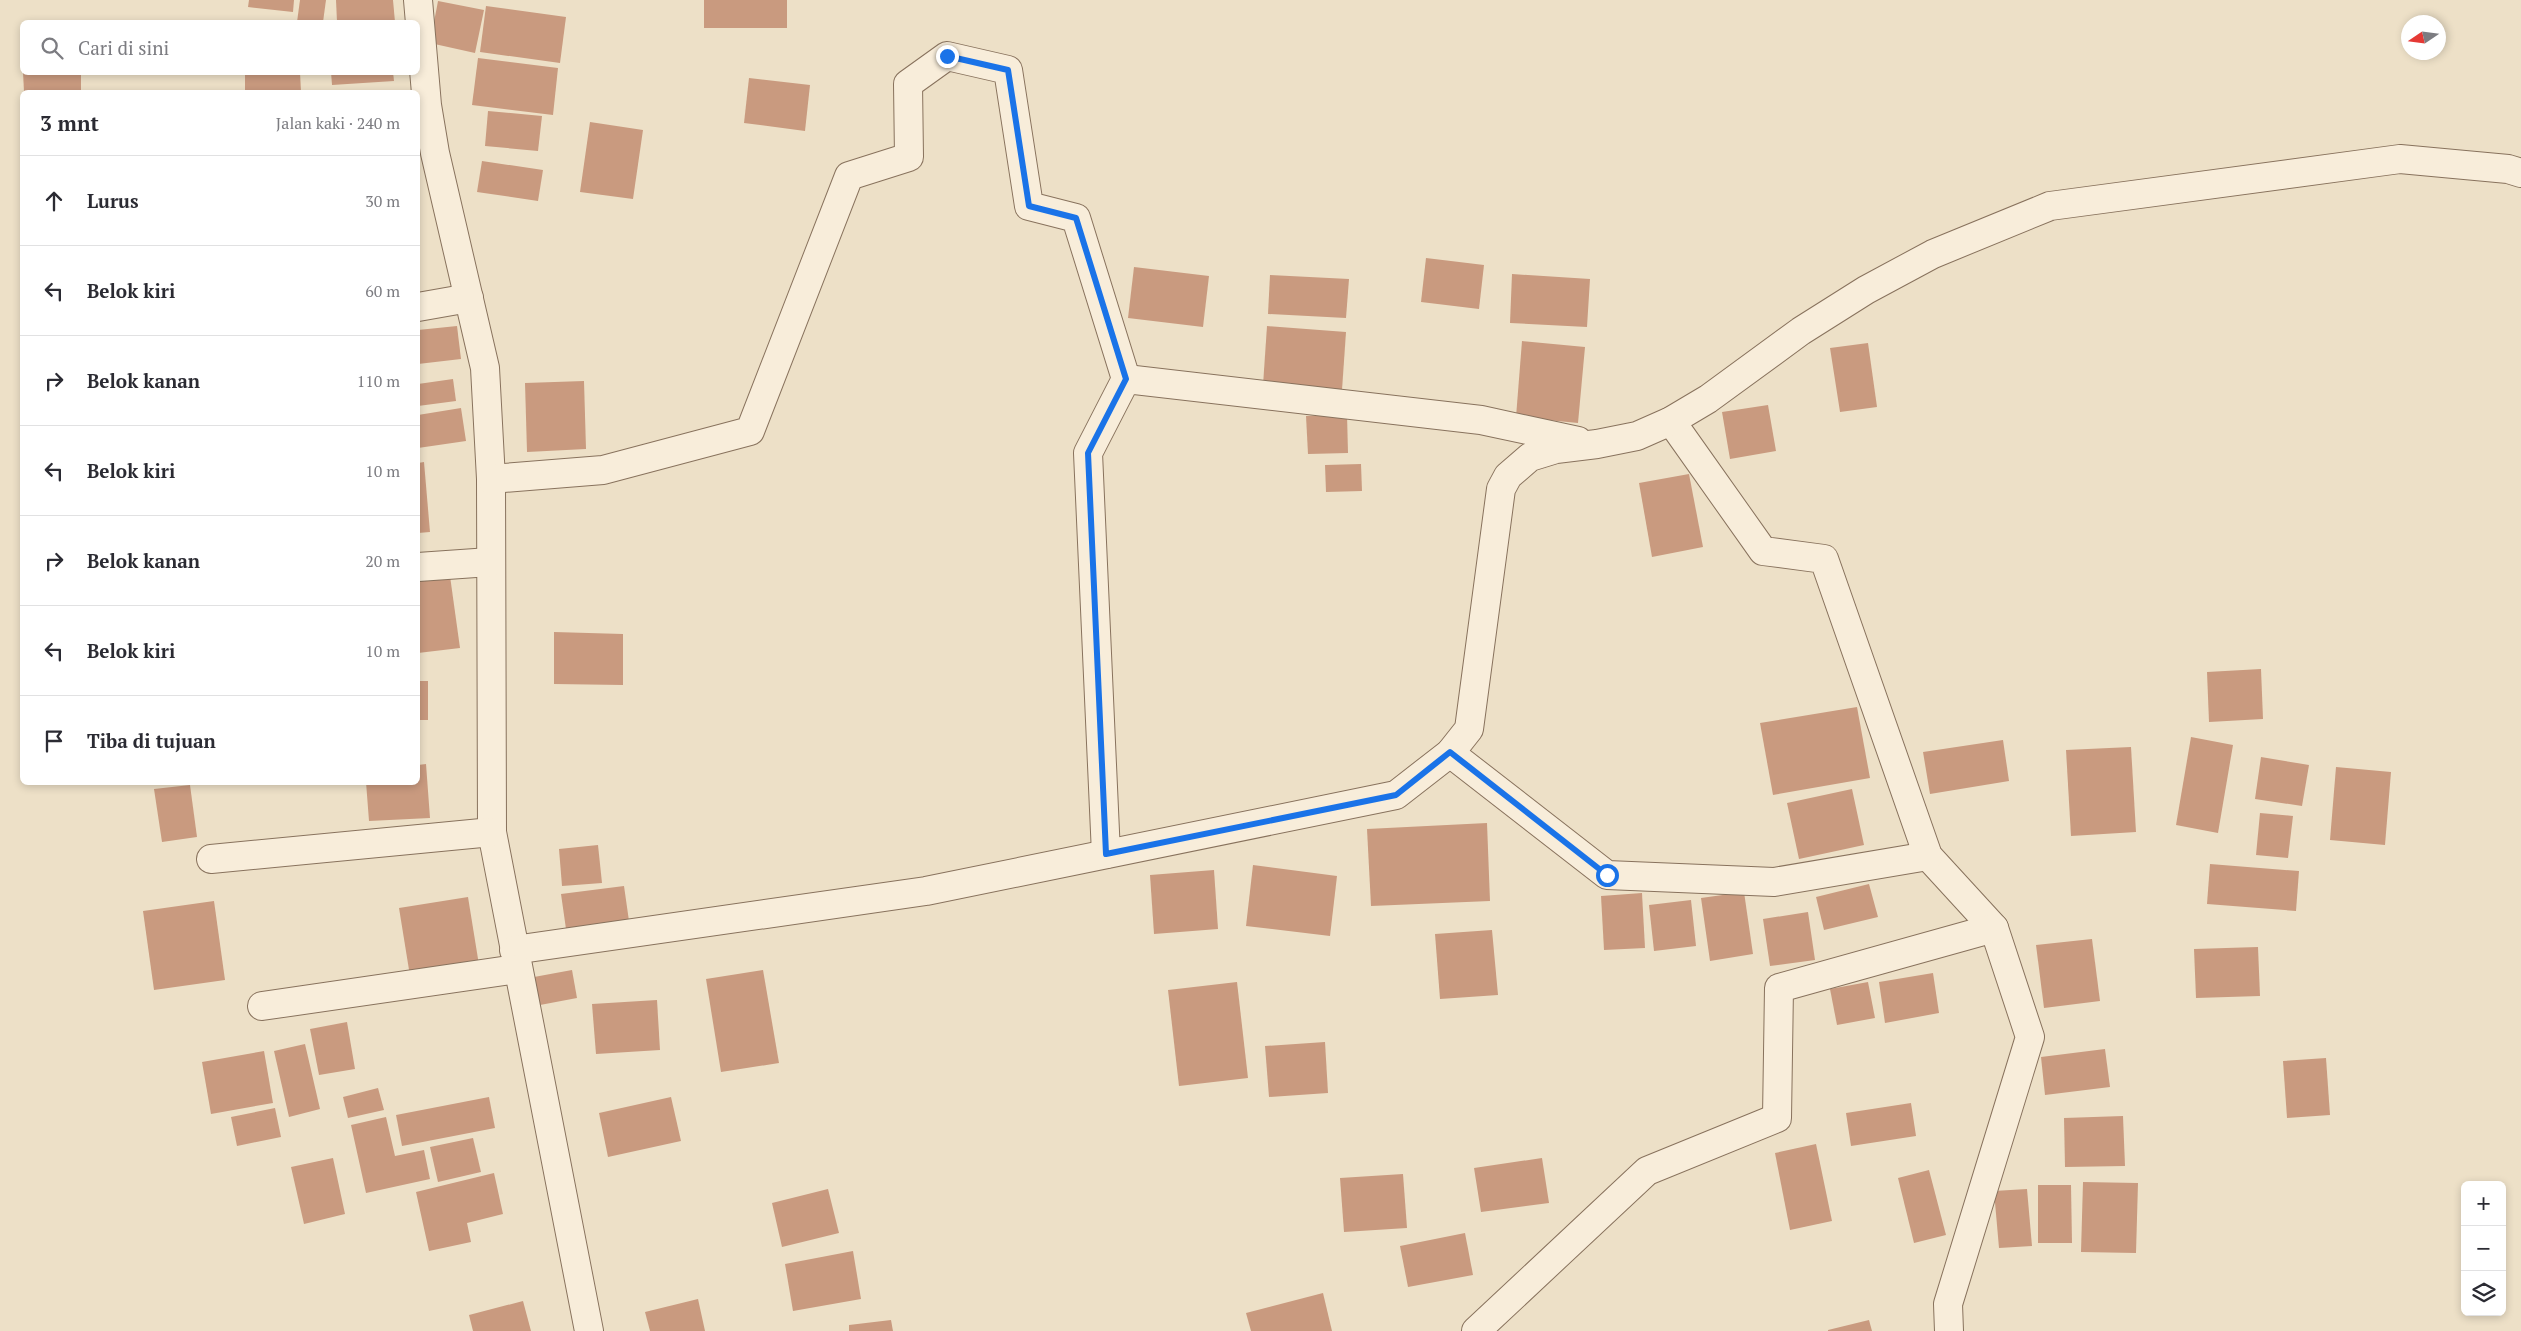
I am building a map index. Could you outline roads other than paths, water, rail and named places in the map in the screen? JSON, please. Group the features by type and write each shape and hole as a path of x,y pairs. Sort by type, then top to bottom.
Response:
{"street":[{"path":"418,0 420,20"},
{"path":"420,23 427,105 426,154 469,298 485,368 491,478 492,832 515,959 589,1331"},
{"path":"491,478 603,470 750,431 849,176 909,157 908,84 947,56 1008,70 1029,206 1076,218 1126,379 1088,453 1106,854"},
{"path":"262,1006 515,959 926,891 1396,795 1450,752 1469,729 1501,489 1508,476 1530,456 1556,449 1597,444 1637,436 1671,421 1708,399 1801,331 1866,290 1933,254 2050,206 2400,158 2508,169 2521,173"},
{"path":"420,307 469,298"},
{"path":"1126,379 1481,420 1597,444"},
{"path":"1671,421 1763,551 1824,558 1928,856 1994,928 2030,1038 1948,1304 1949,1331"},
{"path":"420,567 490,562"},
{"path":"1450,752 1607,875 1774,882 1928,856"},
{"path":"211,859 492,832"},
{"path":"1476,1331 1647,1171 1777,1118 1779,988 1994,928"}]}
